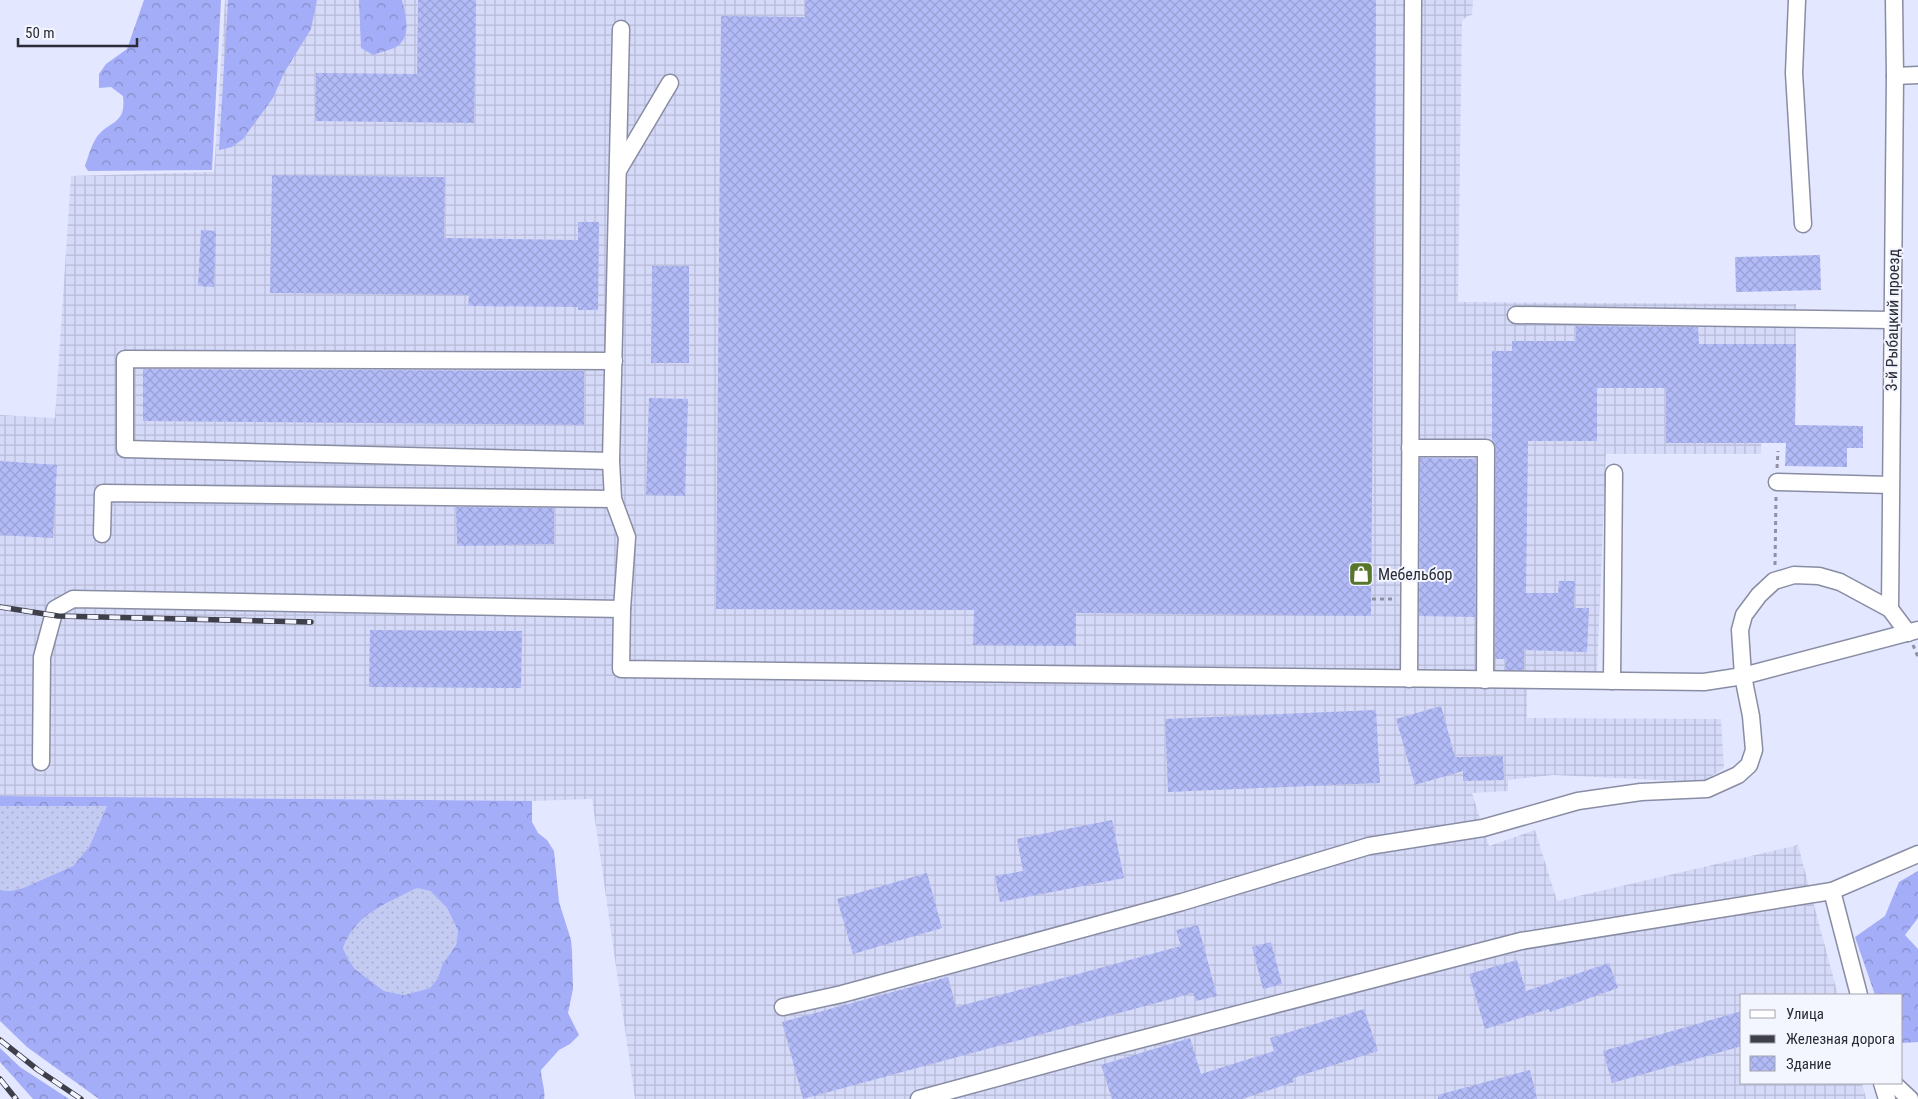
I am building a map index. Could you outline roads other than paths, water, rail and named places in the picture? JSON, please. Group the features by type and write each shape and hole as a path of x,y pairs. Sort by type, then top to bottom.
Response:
{"street":[{"path":"1409,679 1413,0"},
{"path":"1798,0 1794,73 1803,224"},
{"name":"3-й Рыбацкий проезд","path":"1890,2 1895,76 1890,609"},
{"path":"621,29 611,461 613,499 627,537 622,609 621,669 1704,682 1743,676 1913,632"},
{"path":"1895,76 1918,76"},
{"path":"618,172 670,83"},
{"path":"1516,315 1892,320"},
{"path":"611,461 125,448 125,359 614,360"},
{"path":"1410,448 1486,448 1485,680"},
{"path":"1612,681 1614,473"},
{"path":"1777,482 1890,485"},
{"path":"102,534 103,493 613,499"},
{"path":"783,1007 842,994 1172,904 1369,846 1483,828 1578,801 1641,792 1707,789 1738,776 1749,765 1754,750 1751,716 1743,676 1740,630 1744,615 1759,595 1774,581 1794,576 1819,576 1840,582 1890,609 1913,632"},
{"path":"41,762 42,657 55,609 73,599 622,609"},
{"path":"919,1099 1103,1049 1521,941 1832,891 1918,854"},
{"path":"1832,891 1859,994"},
{"path":"1882,1084 1887,1099"},
{"path":"1894,1084 1910,1099"}],"railway":[{"path":"0,607 58,616 311,622"},
{"path":"0,1040 38,1070 81,1099"},
{"path":"0,1079 16,1099"}],"place":[{"name":"Мебельбор","path":"1361,574"}]}
